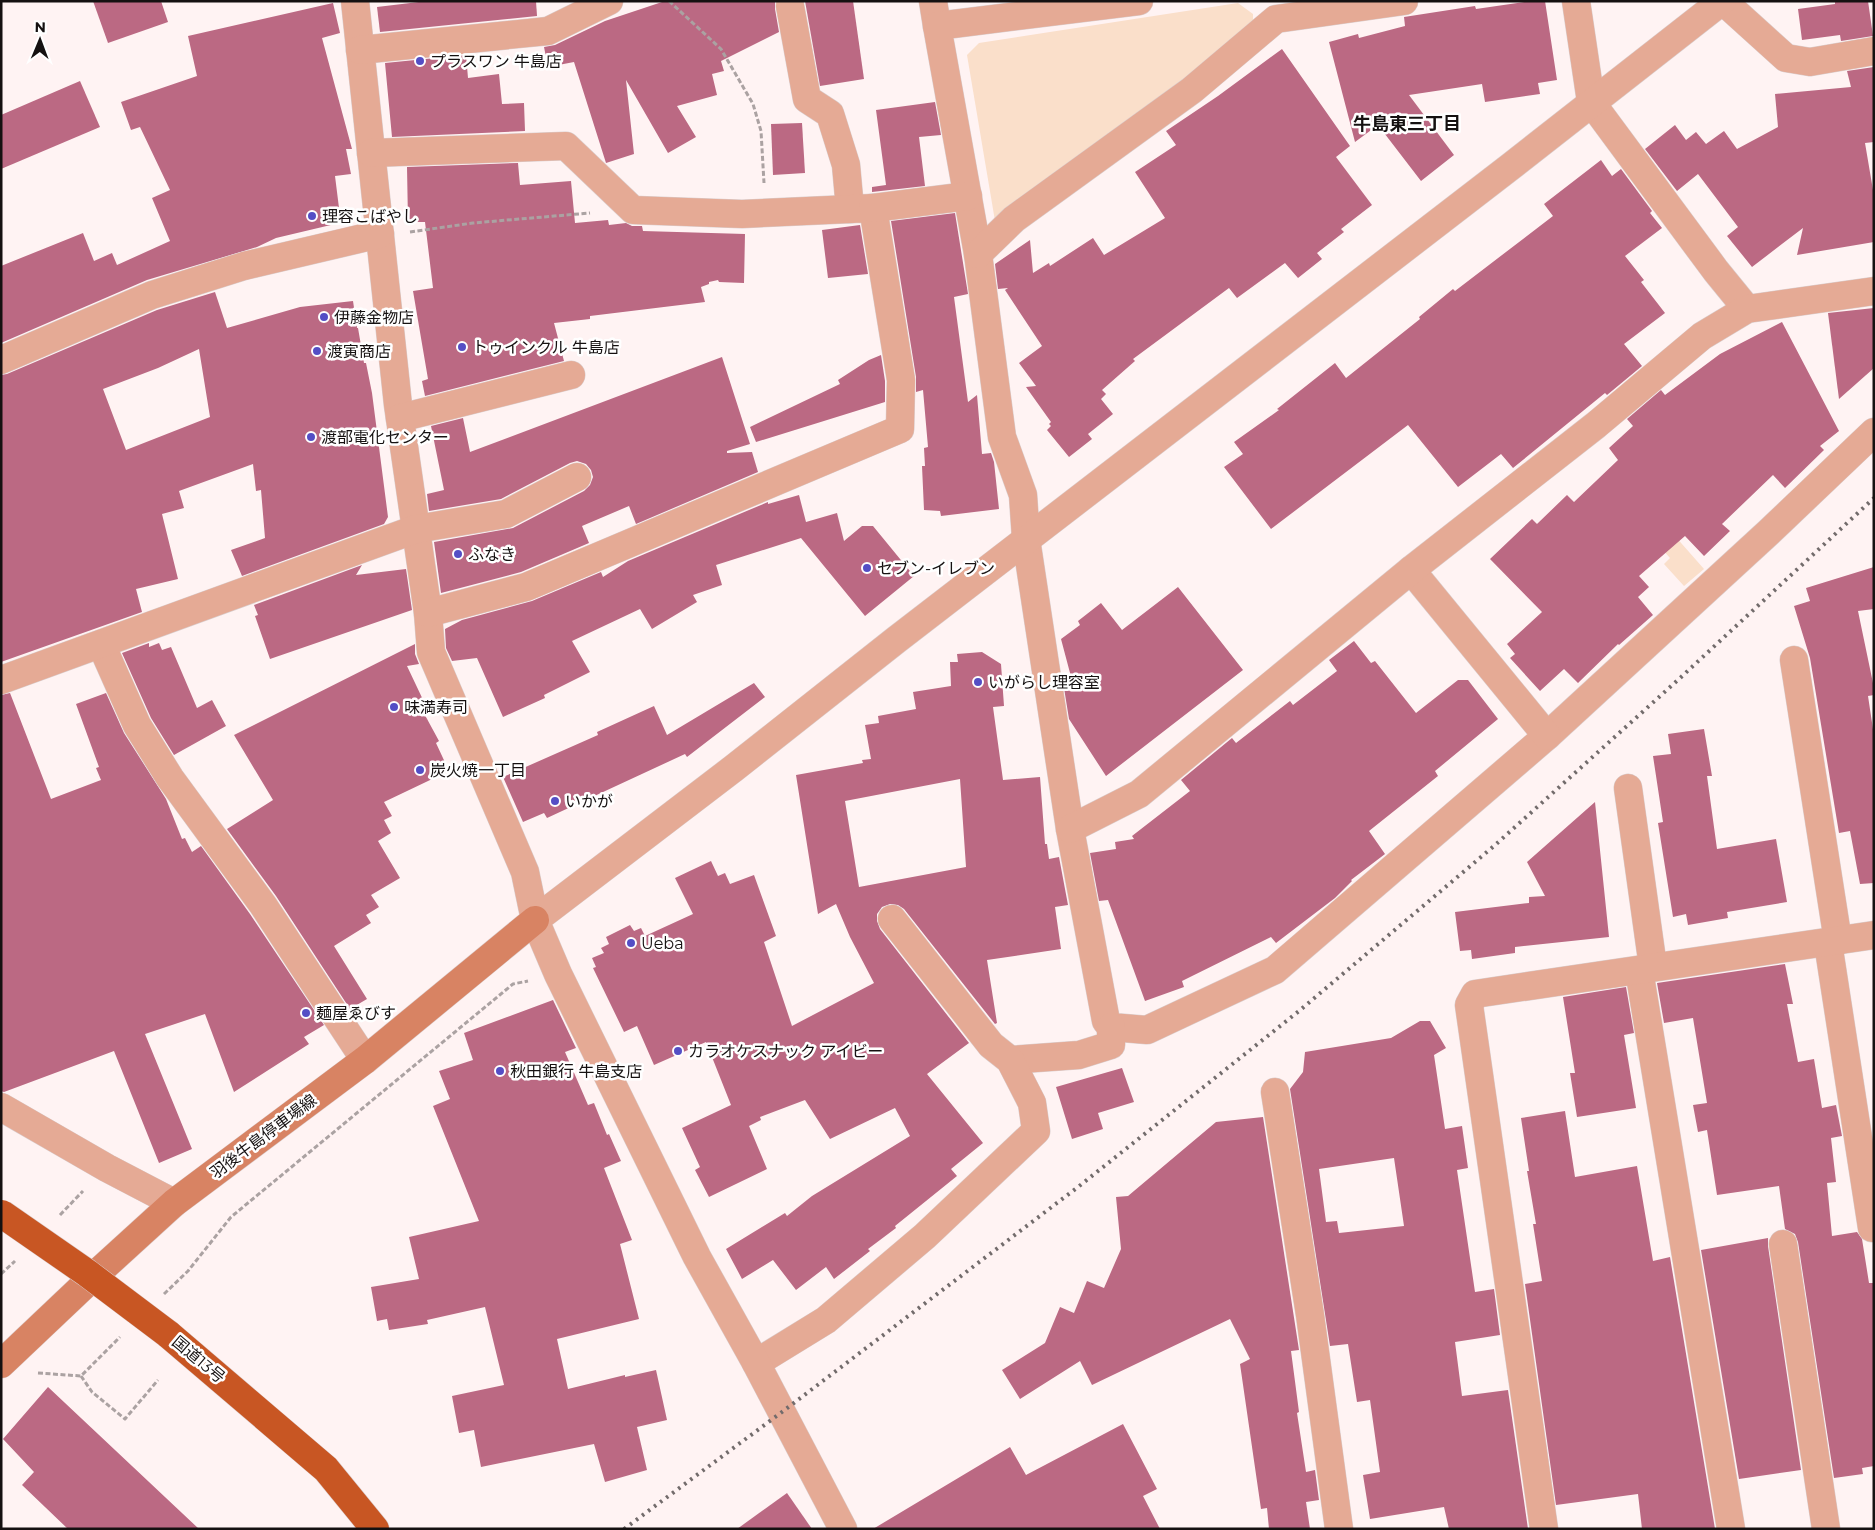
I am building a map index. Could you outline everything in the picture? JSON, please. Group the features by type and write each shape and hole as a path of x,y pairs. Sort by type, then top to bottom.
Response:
{"highway":[{"name":"国道13号","path":"2,1214 87,1273 168,1334 326,1469 375,1529"}],"main road":[{"name":"羽後牛島停車場線","path":"4,1355 174,1203 365,1060 535,920"}],"street":[{"path":"356,1 400,418 428,613 431,652 525,872 535,920 558,974 697,1257 756,1363 843,1529"},
{"path":"360,50 548,31 609,1"},
{"path":"1010,1060 1079,1055 1110,1045 1111,1027 1106,1021 1070,829 1026,540 1023,495 1002,437 978,254 935,14 1139,1"},
{"path":"978,254 1014,219 1192,90 1269,10 1404,1"},
{"path":"1576,1 1591,102 1716,271 1747,309"},
{"path":"535,920 734,768 896,640 1722,1 1786,58 1810,62 1874,51"},
{"path":"428,613 526,587 900,429 901,380 861,209 830,114 807,99 790,6"},
{"path":"371,153 566,146 633,210 742,214 861,209 968,196"},
{"path":"1,360 152,296 244,266 380,235"},
{"path":"1070,829 1138,794 1411,570 1596,425 1702,336 1747,309 1874,291"},
{"path":"400,418 571,375"},
{"path":"1111,1027 1147,1030 1275,970 1547,736 1770,532 1874,432"},
{"path":"1,680 416,529 506,514 577,477"},
{"path":"1411,570 1547,736"},
{"path":"101,644 137,725 170,778 263,905 365,1060"},
{"path":"1794,660 1872,1228"},
{"path":"1628,788 1646,968 1731,1529"},
{"path":"756,1363 826,1320 925,1236 1036,1131 1032,1103 1010,1060 991,1045 892,920"},
{"path":"1544,1529 1469,1005 1475,994 1874,935"},
{"path":"1275,1092 1310,1315 1339,1529"},
{"path":"1,1107 107,1168 174,1203"},
{"path":"1783,1244 1826,1529"}],"path":[{"path":"669,1 721,49 753,104 761,131 765,213"},
{"path":"380,235 473,223 633,210"},
{"path":"188,1271 231,1217 513,984 558,974"},
{"path":"4,1355 35,1373 81,1376 105,1352"},
{"path":"81,1376 92,1392 126,1419 158,1380"}],"shaded area":[{"path":"1238,3 1253,14 1253,25 1081,158 995,221 967,55 979,43"},
{"path":"1652,510 1704,569 1684,586 1664,564 1670,558 1638,522"}],"building":[{"path":"93,1 161,1 168,22 108,43"},
{"path":"427,1 536,1 537,16 380,32 377,7"},
{"path":"665,1 775,1 779,32 721,61 724,71 712,74 717,95 677,106 696,137 668,153 626,80 634,154 606,163 574,62 548,67 544,47 555,45 605,21"},
{"path":"805,1 853,1 864,79 820,86"},
{"path":"1531,1 1545,1 1557,80 1538,83 1540,94 1485,102 1482,84 1409,95 1454,155 1421,181 1378,125 1355,142 1329,42 1358,34 1359,38 1405,26 1404,17 1475,6 1476,9"},
{"path":"1835,1 1868,1 1873,36 1841,41 1840,35 1802,40 1798,9 1835,4"},
{"path":"333,3 340,33 322,38 352,149 346,149 351,174 335,176 339,208 331,208 335,224 276,238 257,247 147,280 1,343 1,266 83,233 94,261 112,253 117,265 170,241 152,198 170,190 140,127 131,130 121,102 197,76 188,36"},
{"path":"1282,49 1350,146 1336,157 1372,205 1341,229 1344,232 1317,253 1322,259 1298,278 1285,263 1237,298 1229,288 1133,359 1135,361 1102,390 1106,394 1101,399 1113,414 1088,434 1092,439 1069,457 1047,430 1051,426 1049,424 1051,422 1026,387 1036,386 1019,363 1042,346 1005,290 1008,288 998,289 995,264 1030,240 1033,273 1049,263 1050,266 1093,238 1104,255 1165,218 1135,172 1176,145 1166,131"},
{"path":"466,55 468,78 499,74 502,104 524,103 525,131 392,137 385,63"},
{"path":"1874,67 1874,142 1865,143 1874,196 1874,242 1797,255 1803,228 1752,267 1727,236 1738,227 1698,174 1677,191 1645,149 1675,125 1686,140 1696,132 1706,144 1724,131 1737,149 1778,127 1775,94 1851,87 1847,71"},
{"path":"80,81 100,127 1,169 1,115"},
{"path":"935,102 941,135 919,137 925,186 872,192 872,187 886,185 876,110"},
{"path":"802,123 805,173 773,175 771,124"},
{"path":"1601,160 1612,176 1621,169 1662,228 1625,256 1644,280 1641,282 1665,313 1624,344 1642,366 1607,395 1605,393 1513,468 1501,454 1458,487 1408,425 1271,529 1224,467 1243,454 1234,442 1279,410 1277,409 1335,363 1346,378 1420,319 1419,317 1453,289 1455,291 1553,216 1544,204"},
{"path":"518,163 520,185 571,181 575,223 608,220 609,225 626,223 632,226 642,226 643,231 745,234 744,283 719,282 718,280 709,282 709,284 701,287 705,302 590,316 590,319 554,323 564,361 425,396 422,381 428,379 413,291 433,288 425,222 408,222 407,167"},
{"path":"955,213 968,294 954,297 968,402 977,395 982,454 991,453 994,462 999,509 941,516 940,511 924,510 922,466 925,466 924,448 928,447 923,390 916,392 916,377 891,221"},
{"path":"860,225 868,274 828,278 822,230"},
{"path":"215,292 227,328 300,307 353,301 364,363 366,363 372,393 388,517 384,524 242,576 231,550 265,538 261,490 256,491 253,464 179,491 184,508 162,514 178,579 136,589 142,612 1,662 1,375 157,310","holes":["199,349 210,417 126,450 103,389 158,368"]},
{"path":"1874,308 1874,368 1839,399 1828,313"},
{"path":"1782,322 1839,431 1820,446 1824,450 1785,488 1773,475 1722,524 1730,531 1704,556 1685,536 1639,576 1649,587 1638,597 1653,615 1618,644 1578,683 1564,669 1540,691 1510,658 1515,654 1507,644 1542,612 1490,559 1532,519 1537,524 1567,495 1574,502 1618,460 1609,448 1633,426 1627,419 1661,390 1665,395 1720,354"},
{"path":"881,355 885,381 885,402 756,442 750,427 840,384 838,380 869,360"},
{"path":"722,357 750,444 727,451 727,453 752,452 758,472 636,524 629,506 582,526 589,543 521,572 441,593 434,542 513,528 584,491 590,485 593,477 591,470 586,464 577,461 501,499 429,511 427,494 444,490 431,426 463,418 470,452"},
{"path":"799,495 806,522 837,513 844,541 862,526 873,526 914,576 865,616 801,538 716,565 722,585 693,595 697,602 652,629 640,609 572,641 590,672 544,695 545,698 503,717 477,658 452,661 446,648 445,629 462,620 532,601 601,572 603,577 628,561 768,502 768,504"},
{"path":"362,565 356,575 406,569 412,610 270,659 255,616 258,615 254,605"},
{"path":"1874,567 1874,609 1858,611 1874,688 1874,695 1868,696 1874,736 1874,883 1860,884 1850,831 1839,833 1810,658 1794,606 1810,601 1806,588"},
{"path":"1178,587 1243,670 1106,776 1069,719 1064,688 1074,688 1061,639 1080,625 1078,621 1101,603 1122,630"},
{"path":"1354,641 1371,663 1375,661 1416,713 1458,680 1468,680 1498,719 1435,771 1438,776 1369,831 1385,854 1351,880 1335,898 1276,943 1271,937 1182,981 1184,987 1145,1001 1108,900 1099,901 1090,853 1116,849 1115,842 1134,839 1132,836 1190,791 1181,780 1232,738 1236,743 1290,701 1293,705 1337,671 1329,660"},
{"path":"149,643 149,647 159,643 162,650 171,647 197,708 212,700 226,726 174,755 151,718 122,653"},
{"path":"415,644 415,654 419,664 407,666 425,704 420,706 439,741 436,743 449,771 384,802 392,816 384,820 391,833 378,841 400,878 371,895 379,907 366,915 371,923 334,946 367,999 350,1009 276,896 227,829 273,800 234,735"},
{"path":"982,652 1001,664 1004,706 993,707 1003,780 1040,777 1045,844 1047,844 1049,859 1059,857 1068,905 1055,907 1061,949 987,960 997,1023 995,1024 904,909 898,905 890,904 882,907 877,914 880,929 969,1043 927,1074 983,1143 951,1169 957,1176 895,1226 896,1228 868,1249 870,1251 834,1279 826,1267 796,1290 773,1260 742,1279 726,1249 785,1213 787,1216 812,1196 910,1136 895,1108 830,1139 805,1100 760,1117 761,1120 749,1126 767,1169 709,1197 695,1170 700,1167 682,1128 731,1105 706,1042 654,1065 637,1026 624,1032 593,968 596,967 592,958 604,953 601,948 609,944 606,937 630,925 634,931 641,928 645,936 693,914 675,878 711,861 718,876 725,873 730,884 754,875 776,936 764,942 792,1026 874,983 850,937 836,904 818,914 796,775 863,763 862,760 871,759 865,725 879,723 878,716 916,709 913,692 951,686 950,662 958,662 957,654","holes":["960,779 966,867 859,887 845,801"]},
{"path":"754,683 765,697 687,757 685,754 547,818 544,813 523,822 503,777 598,735 597,732 654,706 667,735"},
{"path":"10,693 51,799 101,780 96,768 99,767 76,704 106,693 124,733 166,799 182,839 185,838 192,852 201,846 250,914 324,1025 304,1037 309,1044 234,1092 205,1014 145,1034 192,1149 159,1163 114,1051 4,1092 1,1091 1,695"},
{"path":"1704,729 1712,776 1707,776 1717,849 1776,839 1787,902 1727,912 1728,918 1688,925 1686,914 1673,917 1658,823 1663,822 1653,756 1671,754 1668,734"},
{"path":"1595,802 1609,937 1515,947 1515,953 1472,959 1471,950 1460,951 1455,912 1529,903 1529,897 1545,896 1527,862"},
{"path":"1785,964 1793,1004 1787,1004 1798,1062 1814,1059 1822,1108 1836,1105 1842,1136 1831,1138 1836,1182 1827,1183 1832,1236 1857,1232 1862,1239 1869,1283 1874,1283 1874,1466 1862,1468 1863,1474 1834,1478 1798,1242 1795,1234 1785,1229 1779,1186 1717,1195 1707,1130 1698,1132 1693,1105 1707,1103 1693,1018 1664,1023 1657,983"},
{"path":"1626,987 1634,1033 1624,1035 1636,1108 1577,1117 1570,1073 1575,1073 1563,997"},
{"path":"553,1000 576,1048 565,1052 588,1105 594,1103 607,1135 609,1134 621,1161 604,1168 632,1240 620,1244 639,1319 557,1339 568,1389 625,1375 625,1377 656,1370 667,1420 637,1427 647,1470 605,1482 594,1444 481,1467 474,1430 459,1433 452,1396 504,1385 485,1307 427,1320 428,1324 389,1330 387,1319 377,1321 371,1287 419,1279 409,1237 479,1221 433,1106 450,1099 439,1071 473,1060 464,1033"},
{"path":"1420,1021 1430,1021 1446,1048 1434,1055 1445,1129 1462,1126 1468,1168 1457,1170 1475,1292 1494,1289 1500,1335 1455,1342 1462,1396 1508,1390 1528,1529 1449,1529 1444,1507 1370,1519 1363,1475 1380,1472 1370,1400 1357,1402 1348,1344 1330,1346 1290,1089 1303,1072 1305,1052 1391,1038","holes":["1394,1158 1404,1226 1339,1233 1337,1221 1326,1222 1319,1169"]},
{"path":"1122,1068 1134,1102 1098,1113 1103,1129 1072,1139 1056,1087"},
{"path":"1565,1111 1575,1177 1637,1166 1653,1261 1670,1257 1715,1529 1642,1529 1638,1494 1556,1505 1525,1284 1542,1281 1533,1224 1536,1224 1521,1118"},
{"path":"1263,1117 1299,1350 1291,1351 1299,1412 1297,1413 1306,1472 1315,1470 1319,1500 1306,1502 1310,1529 1269,1529 1267,1508 1261,1509 1240,1364 1250,1359 1230,1319 1092,1385 1080,1361 1020,1399 1002,1370 1045,1343 1060,1307 1074,1313 1087,1281 1104,1288 1121,1249 1116,1197 1128,1196 1216,1122"},
{"path":"1768,1238 1801,1470 1739,1479 1701,1250"},
{"path":"48,1387 199,1529 68,1529 22,1485 34,1472 3,1439"},
{"path":"1123,1424 1157,1489 1143,1496 1160,1529 873,1529 1010,1447 1026,1475"},
{"path":"787,1493 812,1529 737,1529"}],"railway":[{"path":"624,1529 782,1412 1078,1187 1299,1011 1494,846 1679,679 1874,498"}],"place":[{"name":"プラスワン 牛島店","path":"420,61"},
{"name":"理容こばやし","path":"312,216"},
{"name":"伊藤金物店","path":"324,317"},
{"name":"トゥインクル 牛島店","path":"462,347"},
{"name":"渡寅商店","path":"317,351"},
{"name":"渡部電化センター","path":"311,437"},
{"name":"ふなき","path":"458,554"},
{"name":"セブン-イレブン","path":"867,568"},
{"name":"いがらし理容室","path":"978,682"},
{"name":"味満寿司","path":"394,707"},
{"name":"炭火焼一丁目","path":"420,770"},
{"name":"いかが","path":"555,801"},
{"name":"Ueba","path":"631,943"},
{"name":"麺屋ゑびす","path":"306,1013"},
{"name":"カラオケスナック アイビー","path":"678,1051"},
{"name":"秋田銀行 牛島支店","path":"500,1071"}],"district":[{"name":"牛島東三丁目","path":"1407,124"}]}
